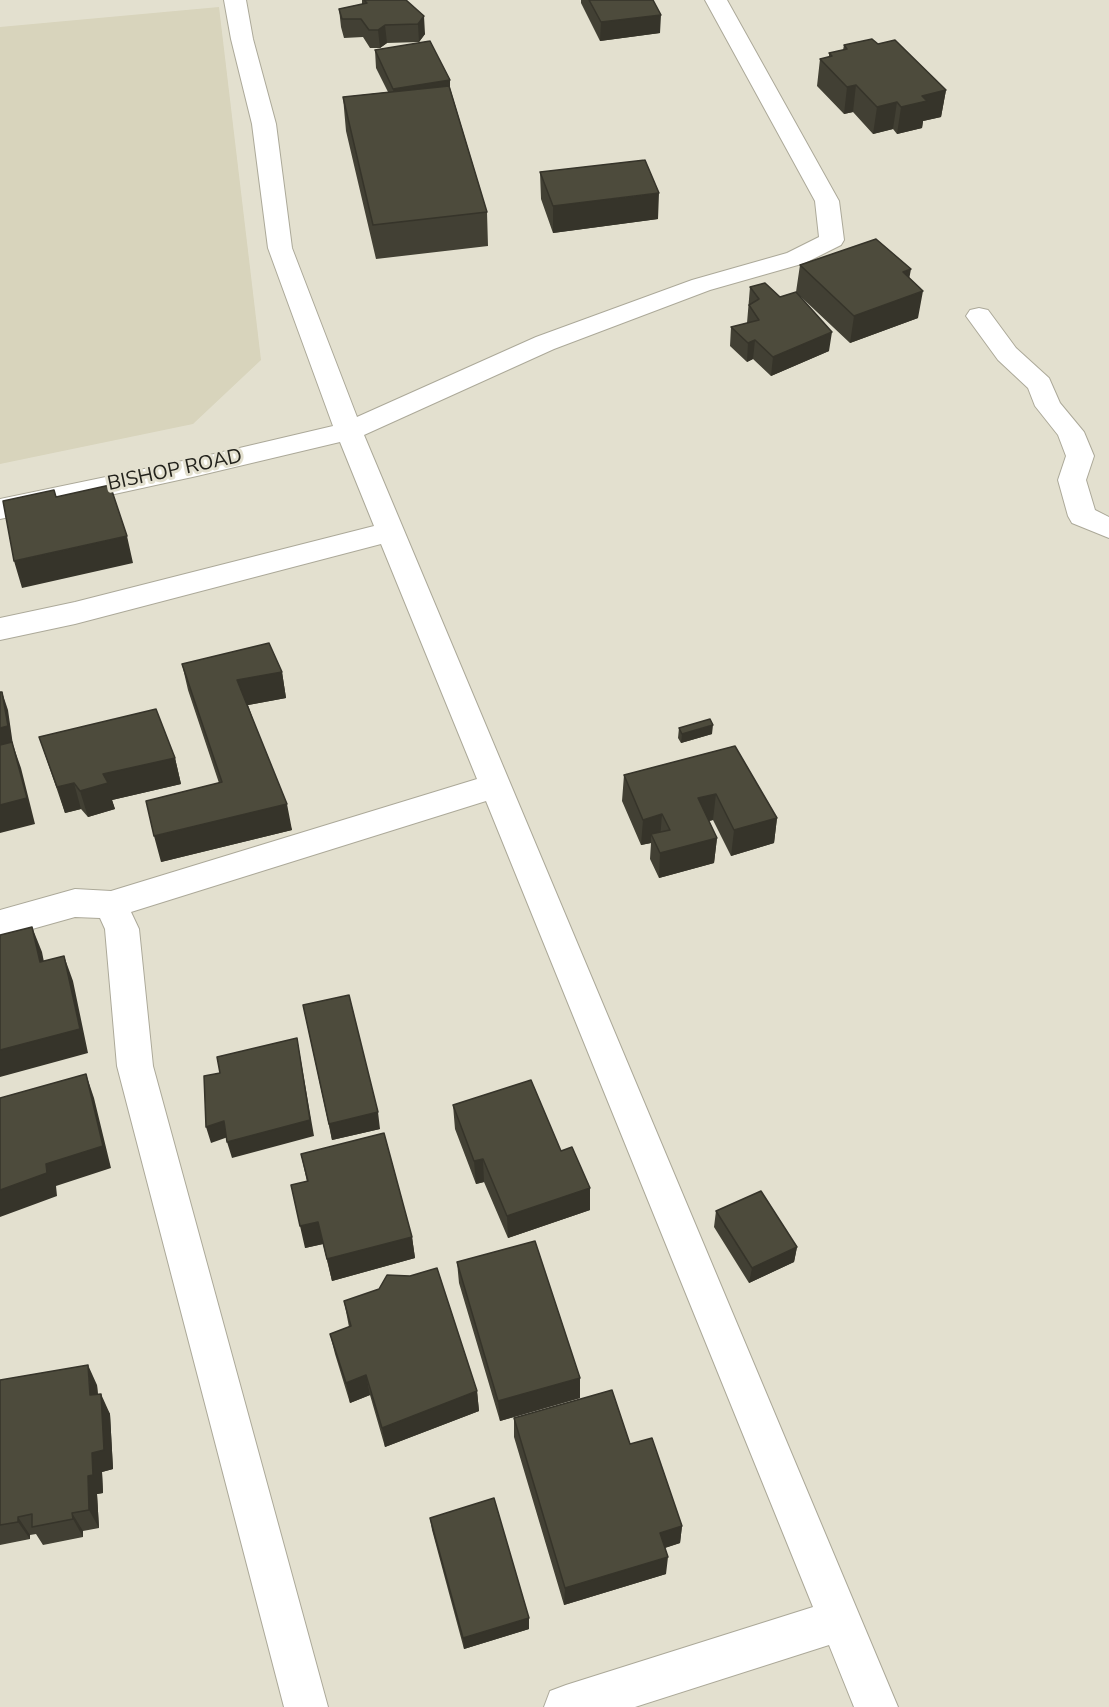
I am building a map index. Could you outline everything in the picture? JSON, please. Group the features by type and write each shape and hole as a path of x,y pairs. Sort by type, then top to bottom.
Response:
{"street":[{"path":"234,0 264,124 280,248 349,431 876,1707"},
{"name":"BISHOP ROAD","path":"0,508 197,467 349,431 545,343 701,285 796,258 832,240 827,201 716,0"},
{"path":"979,316 1007,354 1040,384 1048,406 1070,432 1080,456 1072,480 1082,516 1109,528"},
{"path":"0,629 75,613 391,532"},
{"path":"0,924 75,903 111,905 496,785"},
{"path":"111,905 122,929 135,1066 306,1707"},
{"path":"566,1707 839,1620"}],"shaded area":[{"path":"219,7 261,360 193,424 0,464 0,27"}],"building":[{"path":"364,0 406,0 424,16 418,24 385,25 378,30 369,30 361,19 342,19 339,9 367,3"},
{"path":"589,0 653,0 661,15 601,22"},
{"path":"872,39 878,44 895,40 946,90 922,96 927,101 901,107 897,102 877,107 856,85 847,87 820,59 832,56 829,53 847,49 844,45"},
{"path":"430,41 450,80 393,89 375,50"},
{"path":"449,86 487,212 373,225 343,97"},
{"path":"645,160 659,193 553,206 540,172"},
{"path":"876,239 911,269 903,272 923,291 854,316 800,265"},
{"path":"765,283 780,297 796,292 832,332 773,357 755,340 748,343 731,327 759,320 749,305 759,299 750,287"},
{"path":"110,485 127,536 14,561 3,501 54,490 56,497"},
{"path":"269,643 282,672 237,680 287,804 154,836 146,801 222,782 182,664"},
{"path":"0,692 2,692 8,726 0,728"},
{"path":"156,709 175,758 103,774 108,783 80,791 74,783 57,787 39,737"},
{"path":"710,719 713,725 682,734 679,728"},
{"path":"12,742 27,798 0,805 0,745"},
{"path":"735,746 777,818 734,830 716,794 698,798 717,838 660,853 651,834 670,830 662,814 643,820 624,775"},
{"path":"32,927 40,962 64,956 80,1029 0,1050 0,935"},
{"path":"349,995 378,1112 329,1124 303,1005"},
{"path":"297,1038 310,1120 227,1142 224,1121 206,1127 204,1076 220,1073 217,1057"},
{"path":"86,1074 103,1146 46,1164 47,1173 0,1190 0,1098"},
{"path":"531,1080 561,1151 572,1147 590,1188 507,1216 483,1159 474,1161 453,1105"},
{"path":"384,1133 412,1237 327,1259 318,1222 300,1226 291,1185 308,1181 301,1154"},
{"path":"761,1191 797,1247 752,1268 716,1211"},
{"path":"535,1241 580,1378 498,1401 457,1262"},
{"path":"437,1268 477,1391 382,1428 366,1375 346,1383 330,1334 351,1326 344,1301 379,1289 387,1275 410,1276"},
{"path":"88,1365 90,1395 101,1394 104,1450 92,1453 93,1475 88,1476 89,1510 72,1513 73,1519 32,1527 32,1514 18,1517 18,1522 0,1525 0,1380"},
{"path":"612,1390 630,1444 652,1438 682,1526 660,1533 668,1557 565,1588 514,1418"},
{"path":"494,1498 529,1618 463,1638 430,1518"}]}
